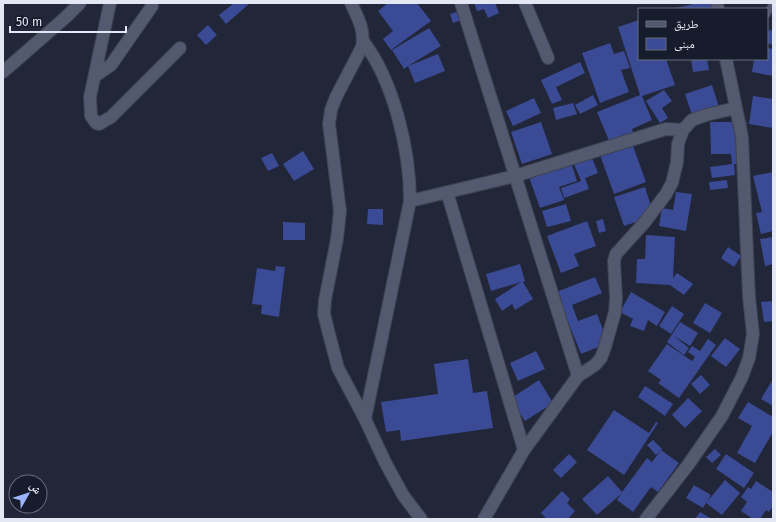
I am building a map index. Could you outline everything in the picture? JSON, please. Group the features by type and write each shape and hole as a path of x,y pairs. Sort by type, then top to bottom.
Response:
{"street":[{"path":"3,72 80,3"},
{"path":"110,3 89,102 91,116 96,123 99,124 111,117 180,48"},
{"path":"351,3 361,23 363,41 362,47 331,110 329,124 340,211 337,239 325,300 324,314 338,368 403,495 421,519"},
{"path":"461,3 578,376"},
{"path":"525,3 548,58"},
{"path":"95,76 111,65 152,6"},
{"path":"363,41 377,62 390,91 407,161 410,184 410,201 365,419"},
{"path":"646,519 722,416 742,377 749,358 753,334 749,289 742,137 726,60"},
{"path":"484,519 524,450 578,376 595,365 603,355 615,312 616,298 614,261 616,254 653,212 672,183 677,162 678,144 682,130 692,120 736,108"},
{"path":"410,201 515,176 666,129 682,130"},
{"path":"447,192 524,450"}],"lane":[{"path":"768,12 773,3"}],"building":[{"path":"234,3 250,3 226,24 219,15"},
{"path":"388,3 417,3 431,21 391,50 383,39 393,31 378,11"},
{"path":"455,3 471,17 453,23 450,14 457,12"},
{"path":"474,3 495,3 499,13 488,18 484,9 477,11"},
{"path":"697,3 719,3 720,8 676,8"},
{"path":"638,20 638,60 666,60 675,85 642,96 652,120 632,129 633,133 610,143 597,112 640,95 618,27"},
{"path":"208,25 217,35 206,45 197,35"},
{"path":"429,28 441,46 404,69 392,50"},
{"path":"769,30 773,31 773,45 768,43"},
{"path":"610,43 614,54 624,51 630,68 621,70 629,92 600,103 582,53"},
{"path":"768,48 773,49 773,76 752,72 754,60 768,60"},
{"path":"438,54 445,71 415,83 408,66"},
{"path":"691,60 707,60 709,70 693,72"},
{"path":"580,62 585,73 556,87 562,100 552,104 541,80"},
{"path":"712,85 719,107 692,115 685,94"},
{"path":"664,90 672,101 662,108 668,118 660,123 646,101"},
{"path":"593,95 598,105 580,114 575,105"},
{"path":"753,96 773,99 773,128 749,124"},
{"path":"534,98 541,113 513,126 506,111"},
{"path":"573,103 577,114 556,120 553,108"},
{"path":"541,122 552,154 522,164 511,132"},
{"path":"710,122 747,122 748,164 734,164 735,175 712,178 710,167 732,164 731,154 711,154"},
{"path":"632,143 646,182 614,194 600,155"},
{"path":"303,151 314,169 294,181 283,164"},
{"path":"272,153 279,166 268,171 261,158"},
{"path":"592,158 598,173 585,178 589,189 564,198 561,188 581,181 574,164"},
{"path":"571,162 577,181 559,187 564,200 540,208 529,177"},
{"path":"773,172 773,231 761,234 756,213 762,212 753,176"},
{"path":"727,180 728,188 710,190 709,182"},
{"path":"645,187 654,216 624,226 614,197"},
{"path":"676,192 692,194 686,231 659,226 662,208 673,210"},
{"path":"566,204 571,221 547,227 542,211"},
{"path":"368,209 383,209 383,225 367,224"},
{"path":"603,219 606,231 599,233 596,221"},
{"path":"587,221 596,246 574,254 579,266 561,273 547,236"},
{"path":"283,222 305,223 305,240 283,240"},
{"path":"646,235 675,237 673,278 677,273 693,284 684,295 670,285 636,283 637,259 645,259"},
{"path":"773,237 773,264 765,266 760,239"},
{"path":"728,247 741,256 734,267 721,258"},
{"path":"520,264 525,281 523,282 533,299 515,310 512,304 502,311 495,299 521,282 491,291 486,274"},
{"path":"276,266 285,267 279,317 261,314 262,305 252,304 257,268 275,271"},
{"path":"595,277 602,293 572,305 578,321 597,314 608,343 581,354 556,292"},
{"path":"631,292 665,312 657,326 648,320 644,331 630,326 633,319 620,312"},
{"path":"773,301 773,321 764,322 761,302"},
{"path":"705,303 722,313 710,333 693,323"},
{"path":"672,306 684,314 671,334 659,326"},
{"path":"680,322 698,333 690,346 674,336 689,348 684,355 667,342"},
{"path":"725,338 740,349 726,367 711,356"},
{"path":"708,339 716,345 679,398 658,383 661,380 648,371 667,344 692,361 695,357 688,352 692,346 700,351"},
{"path":"536,351 545,369 518,381 510,363"},
{"path":"468,359 473,393 487,391 493,428 401,441 400,430 386,432 381,402 438,394 434,364"},
{"path":"701,375 710,385 700,394 691,384"},
{"path":"773,379 773,406 761,399"},
{"path":"539,380 553,403 525,421 510,399"},
{"path":"645,386 673,404 665,416 638,397"},
{"path":"688,398 702,411 685,428 672,415"},
{"path":"748,402 773,417 773,432 755,463 737,453 752,426 738,418"},
{"path":"614,410 649,433 656,422 658,423 624,475 587,450"},
{"path":"653,440 662,449 656,455 647,445"},
{"path":"715,449 721,455 712,463 706,457"},
{"path":"661,450 679,463 658,492 651,487 633,512 617,500 621,494 597,515 582,499 608,476 622,492 647,458 652,462"},
{"path":"569,454 577,462 561,478 553,470"},
{"path":"726,454 754,473 744,488 716,469"},
{"path":"725,480 740,493 722,515 706,503"},
{"path":"756,481 773,492 773,506 769,512 766,510 760,519 753,519 741,511 747,502 741,497 748,487 751,489"},
{"path":"694,485 711,495 703,508 686,498"},
{"path":"562,491 570,499 567,503 575,511 568,519 547,519 541,513"},
{"path":"700,512 712,519 695,519"}]}
